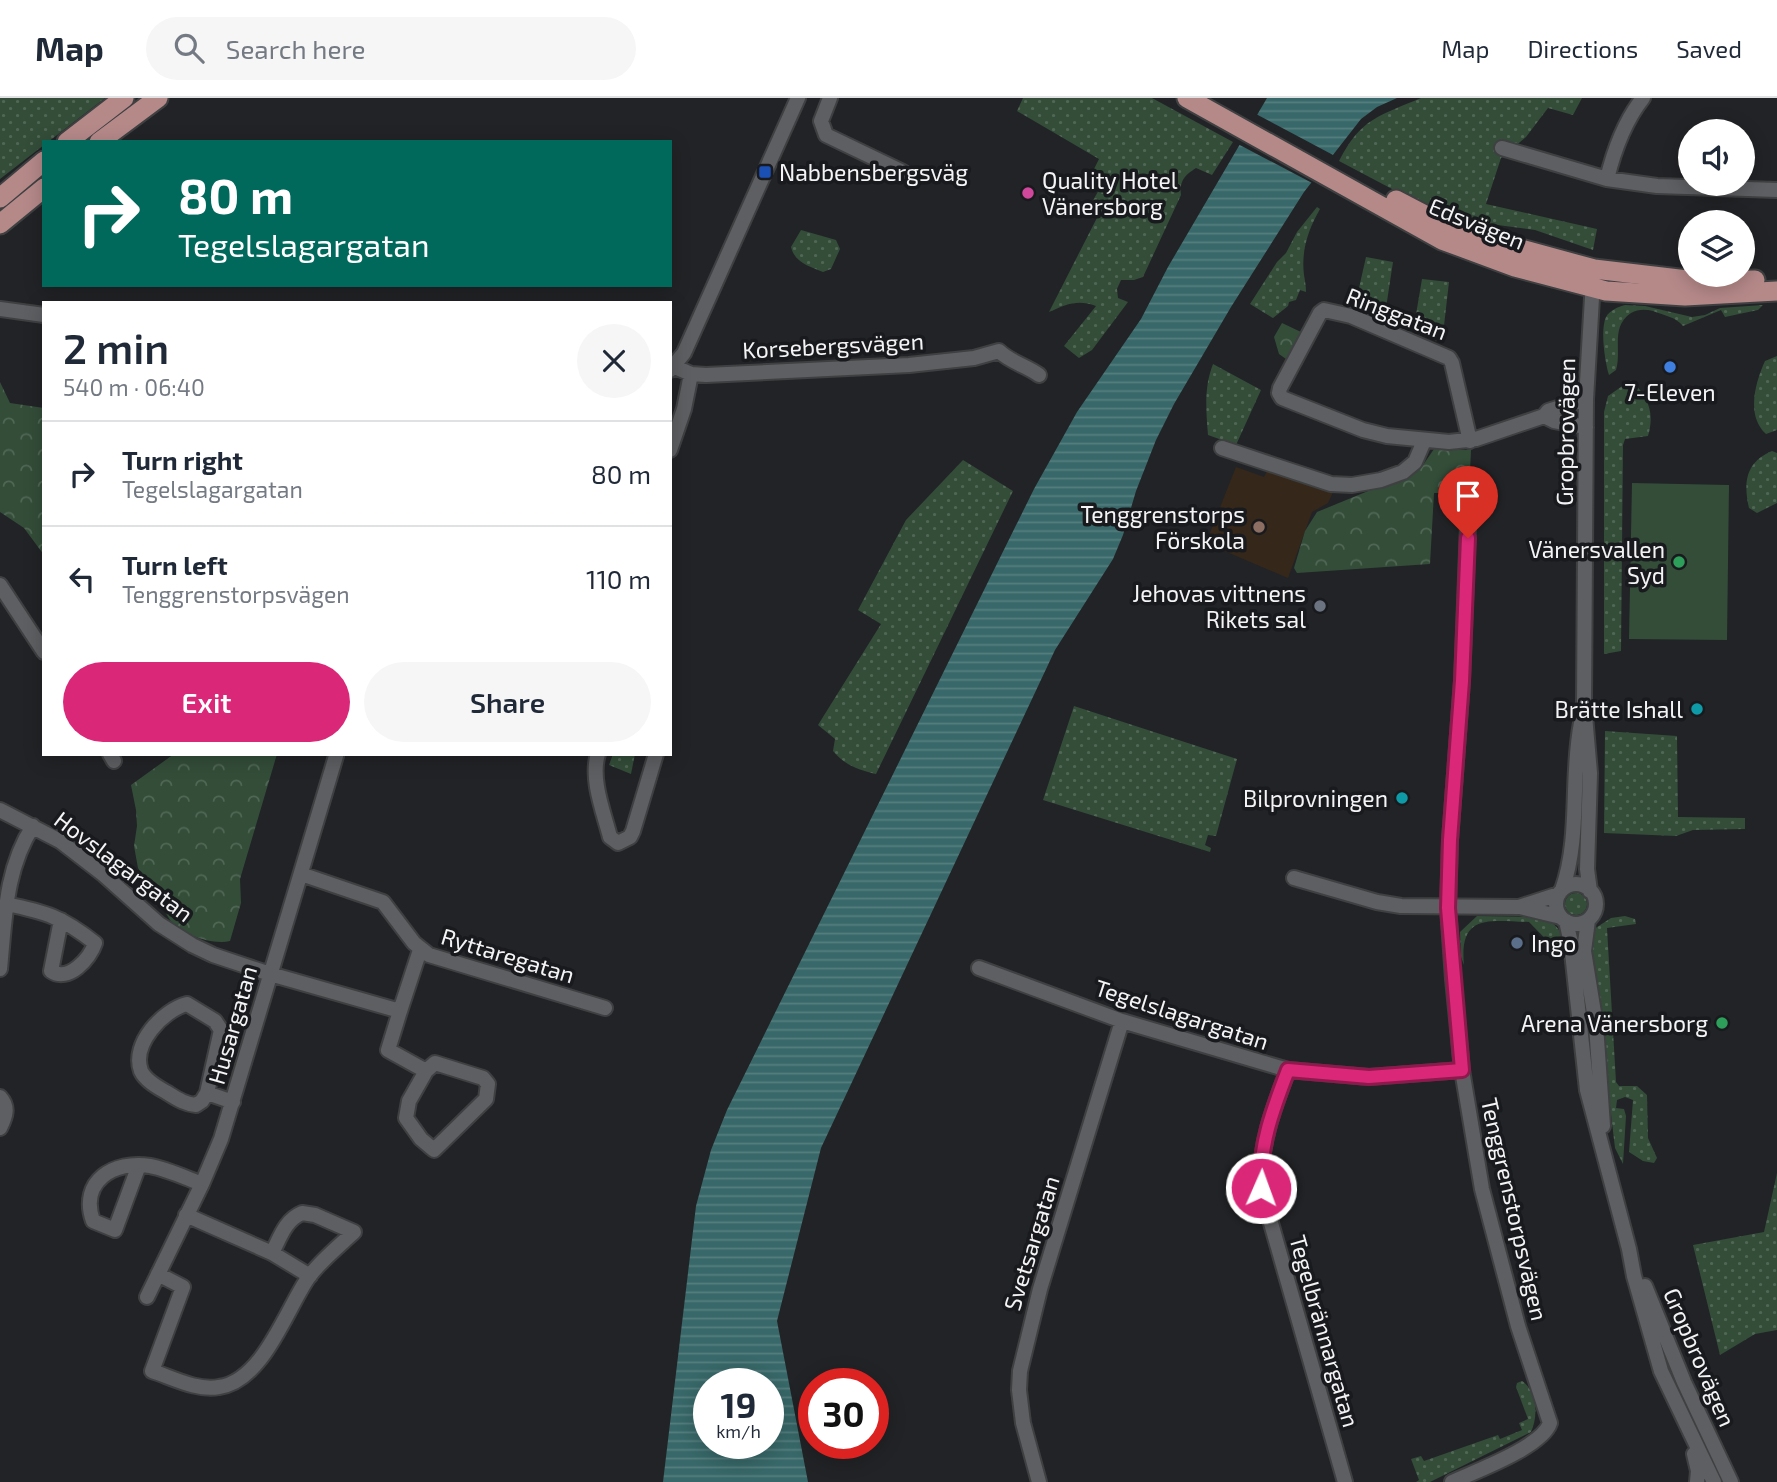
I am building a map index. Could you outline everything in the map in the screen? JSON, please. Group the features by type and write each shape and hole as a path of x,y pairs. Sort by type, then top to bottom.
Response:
{"main road":[{"path":"70,140 124,98"},
{"path":"102,140 159,98"},
{"name":"Edsvägen","path":"1187,98 1231,115 1352,182 1442,240 1515,267 1593,278 1696,281 1777,279"},
{"name":"Edsvägen","path":"1213,98 1231,115"},
{"path":"0,198 42,163"},
{"path":"0,225 42,190"},
{"name":"Edsvägen","path":"1593,278 1605,291 1685,296 1777,291"}],"street":[{"path":"673,368 684,353 798,98"},
{"path":"830,98 821,121 826,135 903,172"},
{"path":"1607,179 1617,144 1643,98"},
{"path":"1502,148 1607,179 1657,186 1777,190"},
{"name":"Gropbrovägen","path":"1590,891 1587,869 1590,773 1584,704 1586,399 1593,278"},
{"path":"0,309 42,315"},
{"name":"Ringgatan","path":"1470,441 1449,358 1350,316 1324,310 1280,388 1282,398 1363,430 1424,441 1470,441 1586,399"},
{"name":"Korsebergsvägen","path":"673,368 706,375 909,365 975,358 999,351 1039,375"},
{"path":"672,444 684,409 691,373"},
{"path":"1544,416 1553,421 1586,427"},
{"path":"1222,448 1331,484 1352,485 1381,480 1410,467 1424,441"},
{"name":"Tenggrenstorpsvägen","path":"1452,1482 1532,1443 1548,1429 1550,1423 1518,1326 1490,1225 1462,1070 1448,908 1450,840 1464,648 1469,499"},
{"path":"0,585 42,649"},
{"name":"Gropbrovägen","path":"1560,892 1572,851 1577,743 1584,704"},
{"name":"Husargatan","path":"147,1297 221,1139 337,756"},
{"path":"598,756 596,772 601,800 610,837 618,843 630,837 633,831 655,756"},
{"name":"Hovslagargatan","path":"0,810 33,826 79,855 176,937 213,955 270,974 400,1011"},
{"path":"0,969 6,904 13,866 33,826"},
{"name":"Ryttaregatan","path":"301,874 383,902 420,950 429,955 605,1007"},
{"path":"1294,878 1377,902 1401,906 1519,907 1576,924 1588,920 1595,907 1590,891 1577,885 1519,907"},
{"path":"1560,892 1556,906 1563,919"},
{"path":"6,904 44,912 61,920"},
{"name":"Gropbrovägen","path":"1563,919 1571,943 1574,992 1587,1090 1634,1276 1661,1371 1714,1482"},
{"name":"Gropbrovägen","path":"1588,920 1584,951 1596,1025 1606,1163"},
{"path":"420,950 388,1050 426,1071"},
{"name":"Tegelslagargatan","path":"979,968 1122,1021 1288,1070 1369,1077 1462,1070"},
{"path":"187,1004 215,1020 221,1030 207,1093 196,1105 183,1102 150,1081 141,1069 142,1049 151,1032 169,1013 187,1004"},
{"name":"Svetsargatan","path":"1039,1482 1021,1414 1018,1390 1020,1371 1040,1289 1122,1021"},
{"path":"435,1063 483,1078 488,1089 486,1099 434,1150 414,1132 405,1111 426,1071 435,1063"},
{"name":"Tegelbrännargatan","path":"1288,1070 1268,1123 1260,1169 1261,1188 1345,1482"},
{"path":"207,1093 233,1102"},
{"path":"0,1097 6,1113 0,1128"},
{"path":"139,1165 115,1230 93,1221 90,1196 97,1179 112,1171 139,1165 151,1166 202,1184"},
{"path":"158,1274 183,1287 152,1371 207,1388 218,1388 234,1382 258,1361 310,1276 354,1232 315,1215 302,1213 284,1229 272,1253"},
{"path":"186,1215 272,1253 310,1276"},
{"name":"Gropbrovägen","path":"1629,1249 1684,1382 1731,1482"},
{"path":"1690,1435 1698,1471 1697,1482"}],"shaded area":[{"name":"Tenggrenstorps Förskola","path":"1236,467 1264,477 1268,469 1334,490 1328,503 1312,512 1288,578 1206,543"}],"green space":[{"path":"0,98 105,98 51,140 42,140 42,147 0,179"},
{"path":"1023,98 1152,98 1233,142 1212,175 1196,168 1184,179 1181,195 1143,277 1121,280 1117,289 1118,298 1128,302 1092,350 1079,358 1064,346 1096,306 1072,303 1049,312 1102,208 1092,202 1107,176 1094,169 1099,159 1017,111"},
{"path":"1421,98 1582,98 1573,115 1548,108 1526,137 1501,158 1486,204 1597,229 1593,250 1535,230 1475,222 1428,208 1339,161 1355,136 1372,120"},
{"path":"1317,207 1320,209 1305,249 1303,266 1306,292 1300,290 1296,300 1289,302 1288,306 1273,318 1250,304 1277,262 1286,253 1297,232"},
{"path":"801,230 836,240 840,249 831,269 823,272 796,257 791,247"},
{"path":"1366,257 1393,262 1384,321 1354,310"},
{"path":"1422,279 1449,282 1442,343 1413,332"},
{"path":"1625,305 1645,306 1692,317 1720,308 1763,305 1758,310 1725,317 1721,310 1683,326 1673,318 1653,311 1631,313 1621,325 1618,362 1616,370 1609,375 1604,346 1604,323 1610,312"},
{"path":"1282,323 1301,332 1286,359 1279,354 1274,337"},
{"path":"1777,356 1777,430 1766,434 1756,418 1754,399 1765,361"},
{"path":"1213,364 1261,390 1236,445 1208,435 1207,390"},
{"path":"1631,380 1648,405 1651,420 1648,436 1625,439 1623,445 1621,651 1604,654 1604,412 1608,396"},
{"path":"0,382 10,403 42,408 42,552 24,528 0,512"},
{"path":"1434,449 1471,450 1469,493 1434,493 1430,564 1297,573 1294,568 1305,531 1317,512 1412,473 1423,465"},
{"path":"1772,451 1777,453 1777,503 1757,513 1749,508 1746,490 1748,474 1757,461"},
{"path":"963,460 1013,491 876,774 863,771 847,763 833,751 835,739 818,725 881,624 858,610 906,520"},
{"name":"Vänersvallen Syd","path":"1632,483 1729,485 1727,640 1629,639"},
{"path":"1074,706 1237,759 1216,836 1208,835 1205,845 1211,848 1210,852 1043,800"},
{"path":"1605,731 1677,736 1678,817 1745,818 1745,829 1693,830 1676,836 1604,833"},
{"path":"171,756 276,756 240,879 241,903 230,941 215,942 197,938 181,930 170,920 138,868 134,846 136,810 131,785"},
{"path":"612,756 635,756 631,774 609,765"},
{"path":"1576,893 1584,896 1587,904 1584,912 1576,915 1568,912 1565,904 1568,896"},
{"path":"1477,916 1542,917 1562,935 1567,961 1529,922 1490,921 1472,928 1466,936 1464,965 1460,932"},
{"path":"1625,916 1635,919 1636,924 1607,928 1616,1082 1619,1086 1637,1086 1647,1095 1648,1138 1657,1158 1654,1163 1643,1161 1629,1152 1633,1100 1625,1097 1617,1100 1616,1108 1624,1109 1626,1116 1623,1164 1615,1148 1589,952 1590,935 1594,929 1611,918"},
{"path":"1777,1173 1777,1330 1755,1334 1720,1355 1693,1245 1764,1232"},
{"path":"1522,1381 1534,1398 1535,1419 1531,1432 1430,1482 1416,1482 1419,1480 1411,1459 1421,1456 1424,1461 1498,1435 1500,1439 1522,1430 1519,1423 1528,1419 1516,1387 1517,1383"}],"water":[{"path":"1267,98 1397,98 1377,107 1361,119 1304,192 1231,307 1174,404 1156,440 1113,559 1055,650 821,1148 777,1321 798,1430 798,1459 804,1459 808,1482 663,1482 696,1206 711,1150 727,1110 1034,489 1077,412 1141,319 1168,267"}],"pier":[{"path":"1254,113 1335,156 1314,184 1236,143"}],"place":[{"name":"Nabbensbergsväg","path":"765,172"},
{"name":"Quality Hotel Vänersborg","path":"1028,193"},
{"name":"7-Eleven","path":"1670,367"},
{"name":"Tenggrenstorps Förskola","path":"1259,527"},
{"name":"Vänersvallen Syd","path":"1679,562"},
{"name":"Jehovas vittnens Rikets sal","path":"1320,606"},
{"name":"Brätte Ishall","path":"1697,709"},
{"name":"Bilprovningen","path":"1402,798"},
{"name":"Ingo","path":"1517,943"},
{"name":"Arena Vänersborg","path":"1722,1023"}],"route":[{"path":"1261,1188 1260,1169 1268,1123 1288,1070 1369,1077 1462,1070 1448,908 1468,538"}]}
